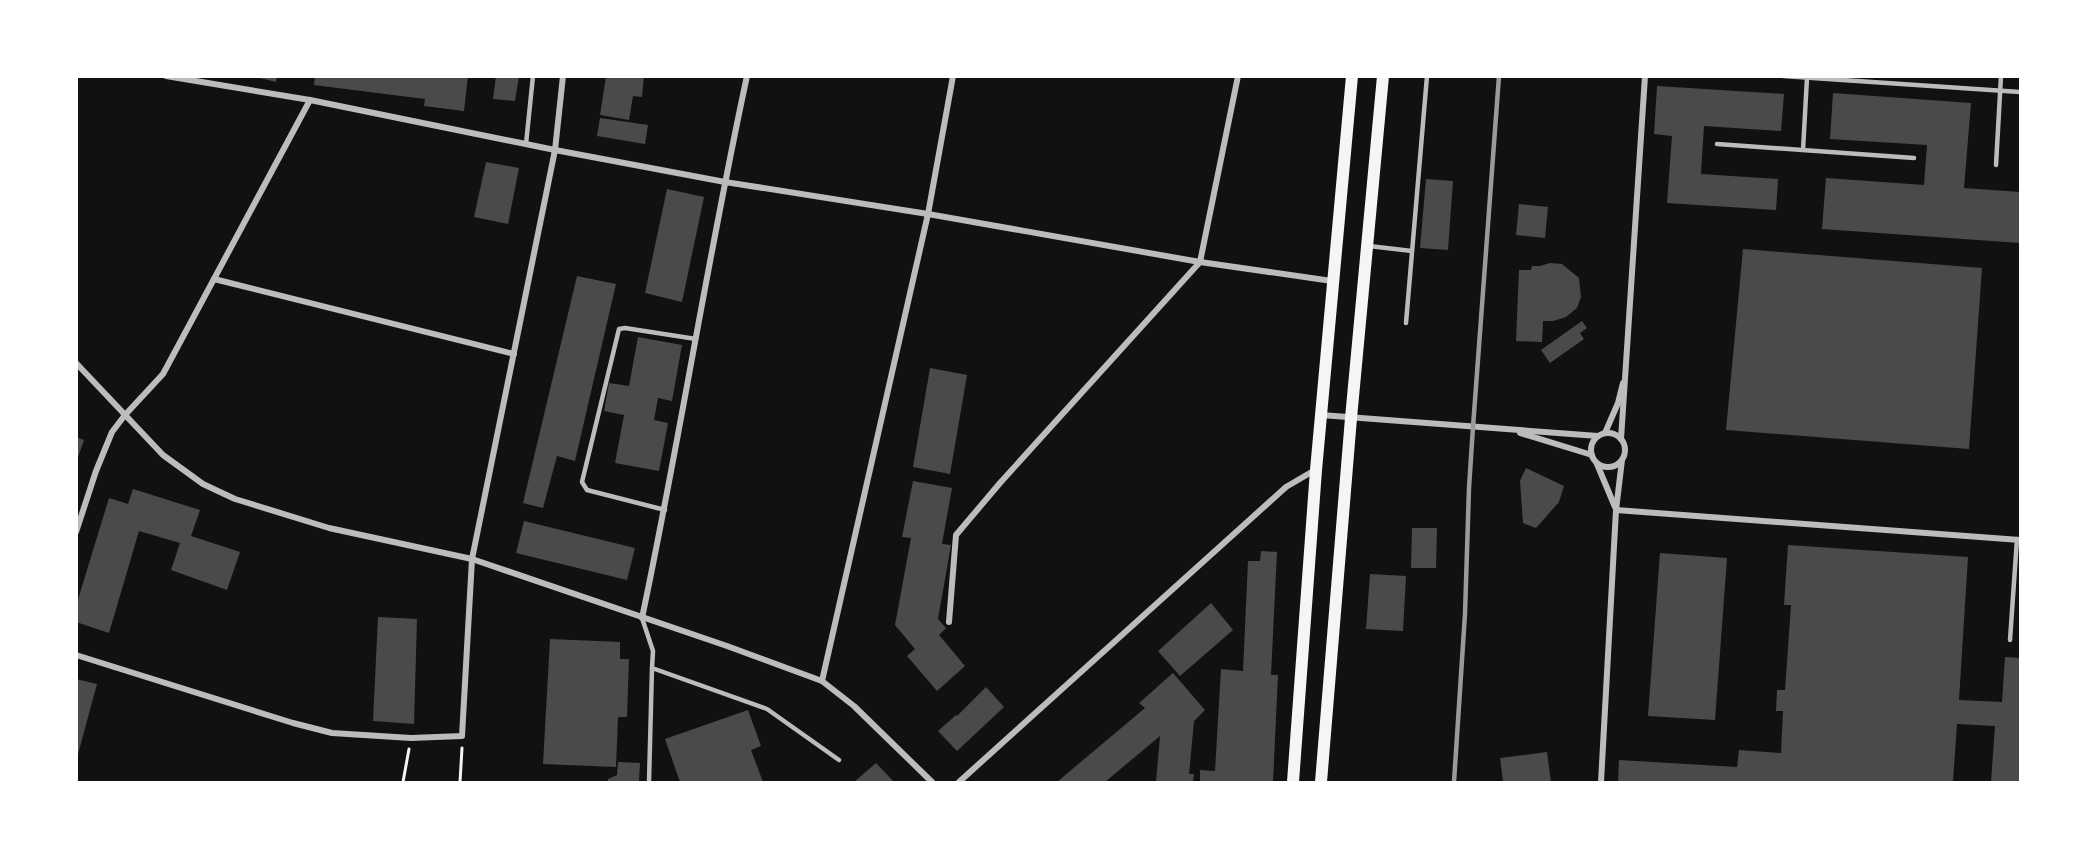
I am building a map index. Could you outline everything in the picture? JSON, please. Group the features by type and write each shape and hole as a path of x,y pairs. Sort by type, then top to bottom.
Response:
{"main road":[{"path":"1293,783 1320,415 1352,76"},
{"path":"1321,783 1351,418 1383,76"}],"street":[{"path":"166,76 310,100 725,182 928,214 1200,262 1332,281"},
{"path":"76,655 332,733 411,738 462,735 472,559 555,150 563,76"},
{"path":"642,618 665,510 725,182 747,76"},
{"path":"822,681 928,214 953,76"},
{"path":"949,622 956,535 1000,483 1200,262 1238,76"},
{"path":"1601,783 1616,510 1625,450 1621,439 1645,76"},
{"path":"76,532 96,471 112,432 124,415 163,374 310,100"},
{"path":"214,279 514,354"},
{"path":"76,363 163,455 203,484 236,499 329,528 472,559 822,681 854,706 932,783"},
{"path":"1616,510 1610,491 1592,454 1592,444 1602,435 1618,403 1627,368"},
{"path":"1320,415 1508,429 1614,434 1621,439"},
{"path":"1508,429 1592,454"},
{"path":"1596,461 1609,467 1622,460"},
{"path":"959,783 1286,487 1316,470"},
{"path":"1616,510 2019,540"}],"lane":[{"path":"526,144 533,76"},
{"path":"1406,323 1427,76"},
{"path":"1783,76 2020,92"},
{"path":"1996,165 2001,76"},
{"path":"1803,150 1807,77"},
{"path":"1717,144 1914,158"},
{"path":"1367,246 1412,251"},
{"path":"665,510 587,490 582,482 619,329 696,339"},
{"path":"2010,640 2019,540"},
{"path":"642,618 653,651 649,783"},
{"path":"652,668 767,708 839,760"}],"path":[{"path":"460,783 462,735"},
{"path":"403,783 411,738"}],"building":[{"path":"252,76 277,76 276,82"},
{"path":"315,76 468,76 464,111 424,106 425,99 314,85"},
{"path":"496,76 519,76 515,101 493,99"},
{"path":"606,76 644,76 642,97 633,96 629,120 600,115"},
{"path":"1657,86 1784,94 1781,131 1704,126 1701,174 1778,179 1776,210 1667,203 1672,136 1654,134"},
{"path":"1833,93 1971,103 1964,188 2020,192 2020,243 1822,229 1826,178 1924,185 1927,145 1830,139"},
{"path":"600,118 648,125 645,144 597,136"},
{"path":"486,162 519,168 508,224 474,217"},
{"path":"1426,179 1453,181 1448,250 1420,248"},
{"path":"667,189 704,197 682,302 645,293"},
{"path":"1519,204 1548,207 1545,238 1516,235"},
{"path":"1743,249 1982,268 1969,449 1726,430"},
{"path":"1562,264 1579,278 1581,297 1577,308 1566,317 1543,321 1542,342 1516,341 1519,270 1531,270 1532,266"},
{"path":"577,276 616,284 575,461 557,456 543,508 523,503"},
{"path":"1582,321 1587,328 1580,333 1584,339 1550,363 1541,350"},
{"path":"638,337 682,345 672,401 658,398 654,420 668,423 659,471 615,463 624,415 604,411 609,383 629,386"},
{"path":"930,368 967,375 950,474 913,467"},
{"path":"76,437 84,440 77,460 76,460"},
{"path":"1526,468 1564,486 1559,502 1536,528 1523,523 1520,481"},
{"path":"913,481 952,488 942,544 951,545 938,619 946,628 939,635 965,666 937,691 907,656 915,649 895,625 911,538 902,537"},
{"path":"133,489 200,510 191,536 240,552 227,590 171,570 180,543 139,531 109,633 76,622 76,606 109,498 128,504"},
{"path":"524,521 635,548 627,580 516,553"},
{"path":"1412,528 1437,528 1436,568 1411,568"},
{"path":"1788,545 1968,557 1959,700 2002,702 2005,657 2020,658 2020,782 1991,782 1995,726 1957,724 1953,782 1618,782 1619,760 1737,767 1739,750 1781,753 1783,711 1776,711 1777,690 1785,690 1791,605 1784,605"},
{"path":"1261,551 1277,552 1271,675 1278,675 1273,782 1200,782 1200,770 1215,771 1221,669 1243,671 1248,561 1260,561"},
{"path":"1660,553 1727,558 1715,720 1648,716"},
{"path":"1370,574 1406,576 1403,631 1366,629"},
{"path":"1211,603 1233,630 1180,676 1158,651"},
{"path":"378,617 417,619 414,724 373,721"},
{"path":"550,639 620,642 620,659 629,659 627,717 618,717 616,767 543,764"},
{"path":"1173,673 1205,710 1194,721 1189,774 1194,774 1193,782 1156,782 1160,736 1105,782 1057,782 1145,708 1139,703"},
{"path":"76,679 97,684 77,758 76,758"},
{"path":"986,687 1004,707 957,751 938,731"},
{"path":"748,710 761,746 751,750 763,782 680,782 665,739"},
{"path":"1547,752 1551,782 1503,782 1500,758"},
{"path":"618,762 640,763 639,782 608,782 608,779 617,775"},
{"path":"876,763 894,782 854,782"}],"railway":[{"path":"1454,782 1465,614 1469,488 1499,76"}]}
